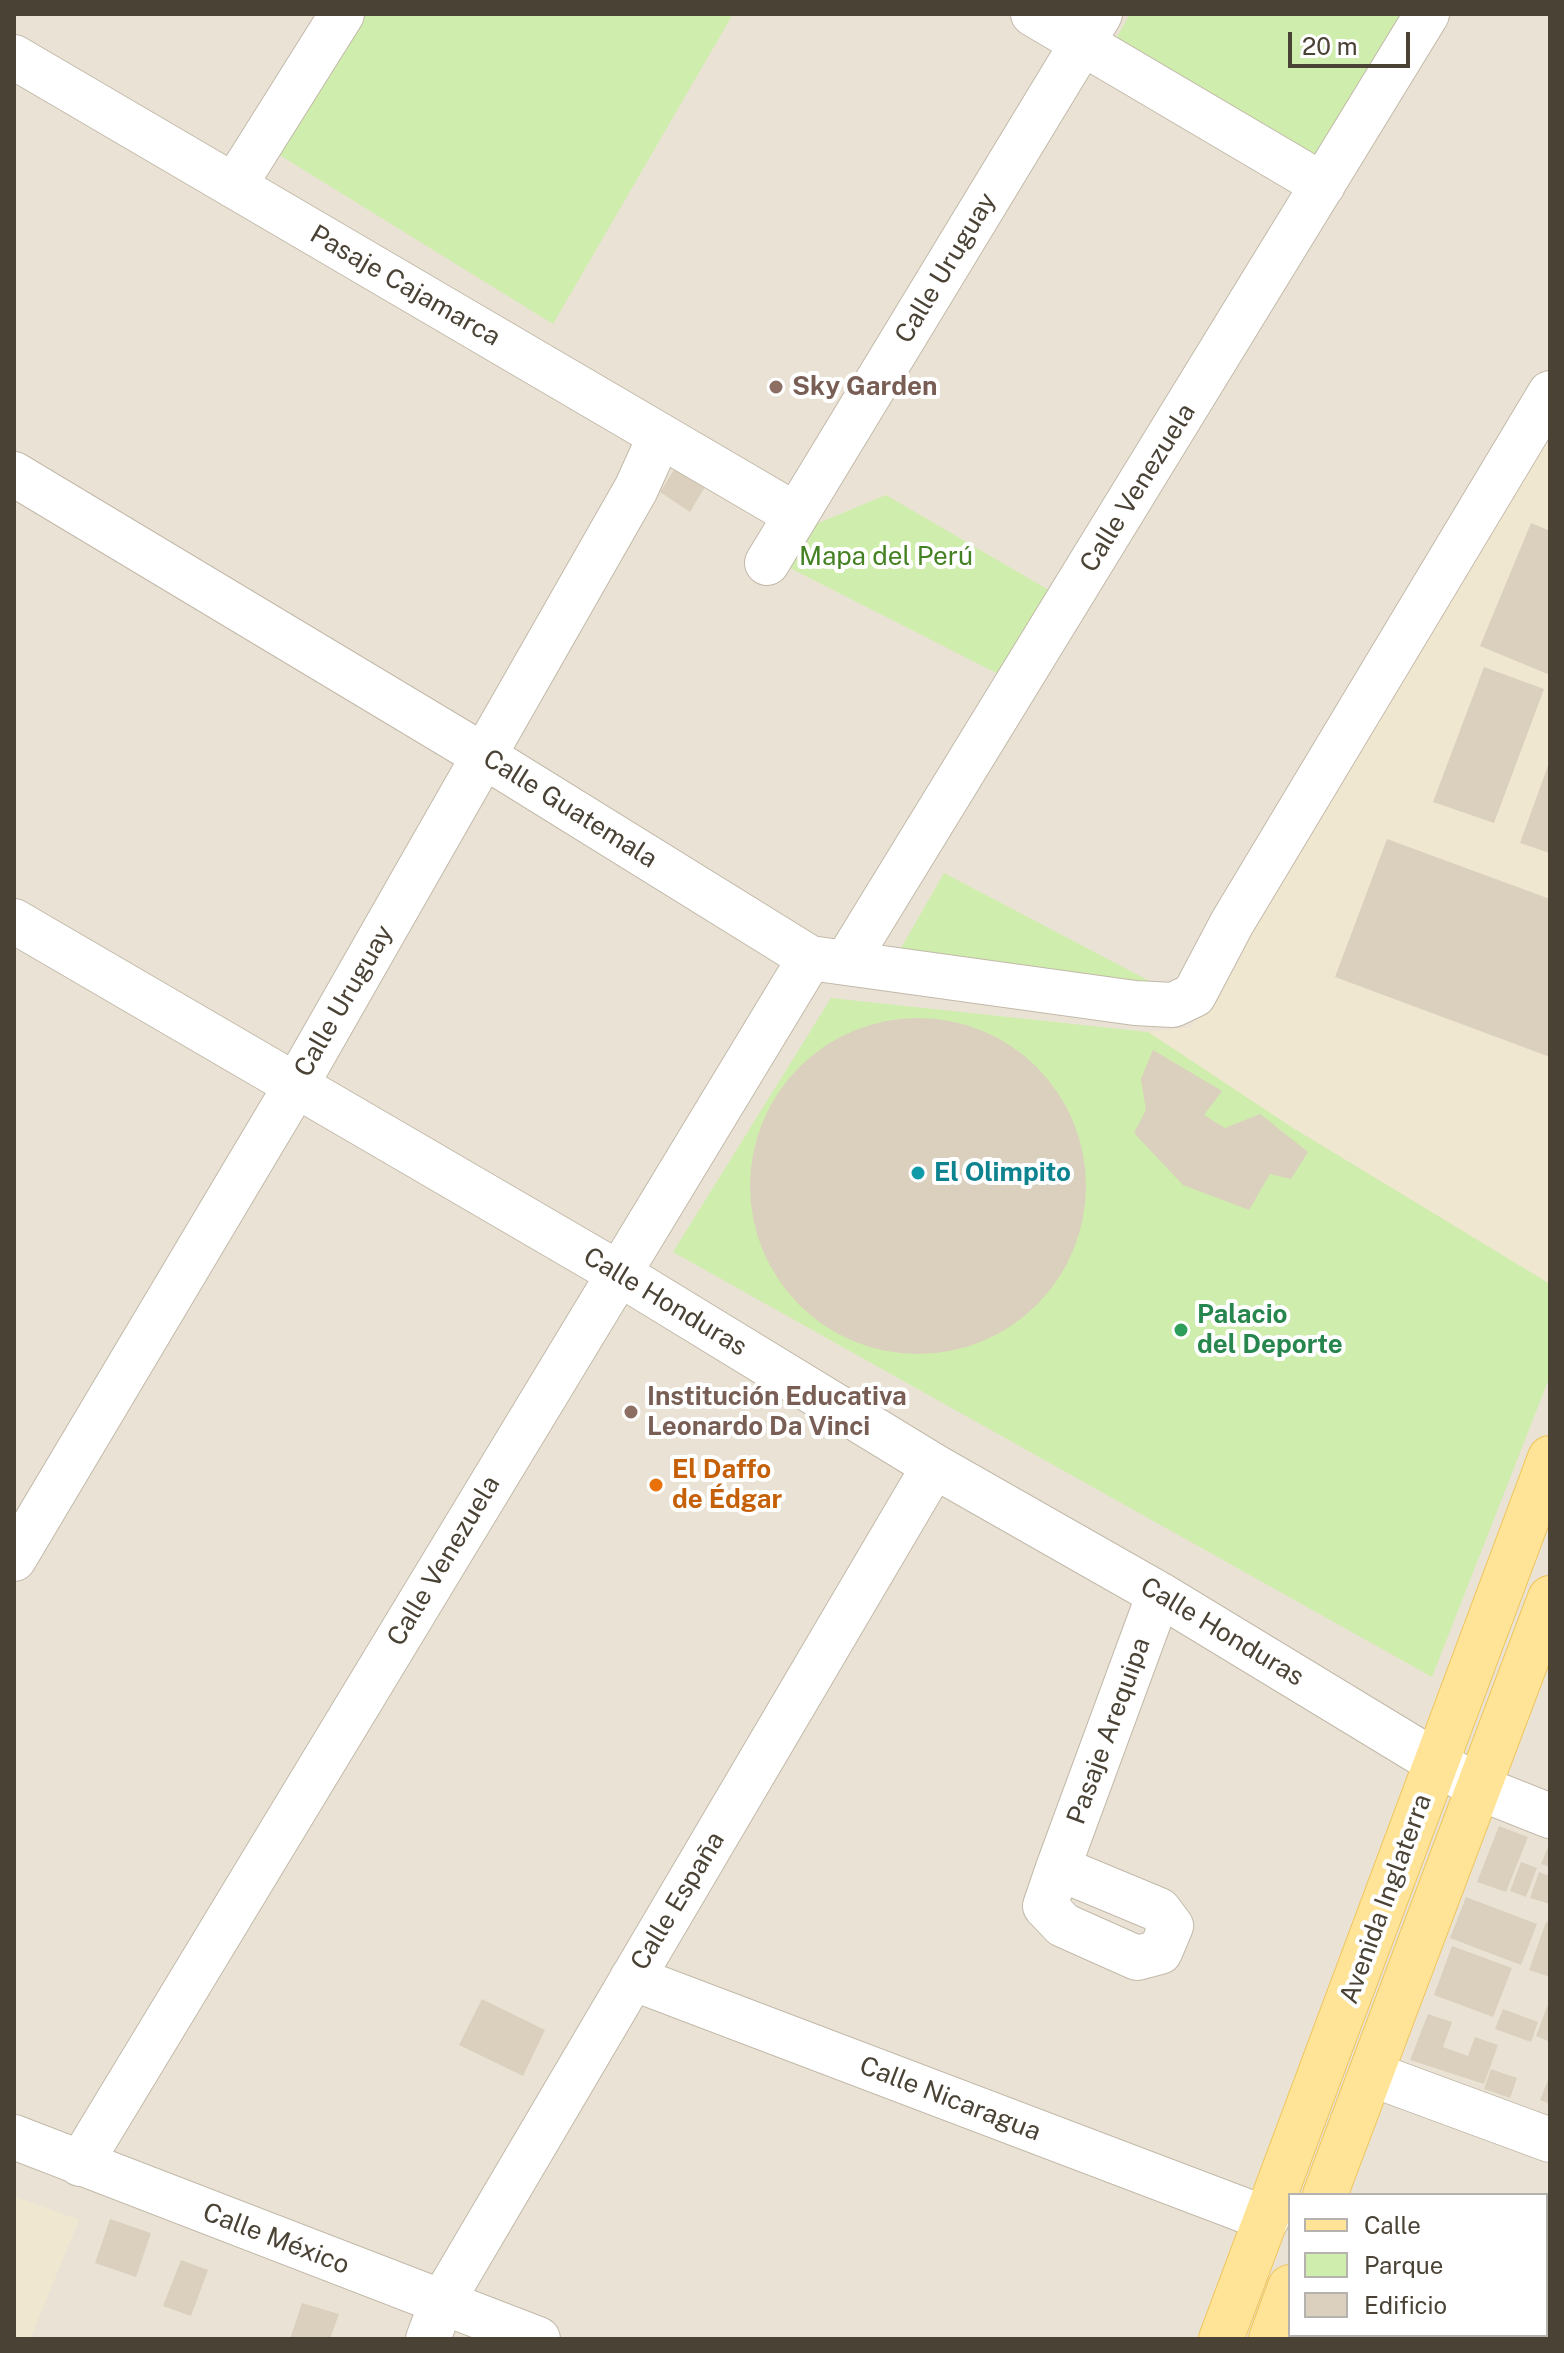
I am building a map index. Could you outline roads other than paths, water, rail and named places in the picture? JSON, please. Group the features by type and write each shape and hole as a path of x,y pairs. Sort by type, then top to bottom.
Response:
{"main road":[{"name":"Avenida Inglaterra","path":"1221,2339 1550,1458"},
{"name":"Avenida Inglaterra","path":"1326,2193 1550,1598"},
{"path":"1271,2339 1288,2292"}],"street":[{"path":"234,186 342,14"},
{"path":"1033,14 1091,29 1323,185"},
{"name":"Calle Venezuela","path":"80,2164 618,1273 829,960 1323,185 1427,14"},
{"name":"Calle Uruguay","path":"767,563 1091,29"},
{"name":"Pasaje Cajamarca","path":"14,57 796,515"},
{"name":"Calle Guatemala","path":"14,474 829,960 1135,1003 1173,1005 1194,995 1232,923 1550,393"},
{"name":"Calle Uruguay","path":"14,1559 295,1087 636,489 660,436"},
{"name":"Calle Honduras","path":"14,921 618,1273 934,1466 1159,1594 1477,1787 1550,1816"},
{"name":"Calle España","path":"435,2321 632,1978 934,1466"},
{"name":"Pasaje Arequipa","path":"1058,1868 1159,1594"},
{"name":"Calle Nicaragua","path":"632,1978 1267,2219"},
{"path":"1371,2074 1550,2140"},
{"name":"Calle México","path":"14,2137 435,2321 538,2339"}],"place":[{"name":"Sky Garden","path":"776,387"},
{"name":"El Olimpito","path":"918,1173"},
{"name":"Palacio del Deporte","path":"1181,1330"},
{"name":"Institución Educativa Leonardo Da Vinci","path":"631,1412"},
{"name":"El Daffo de Édgar","path":"656,1485"}],"park label":[{"name":"Mapa del Perú","path":"886,557"}]}
